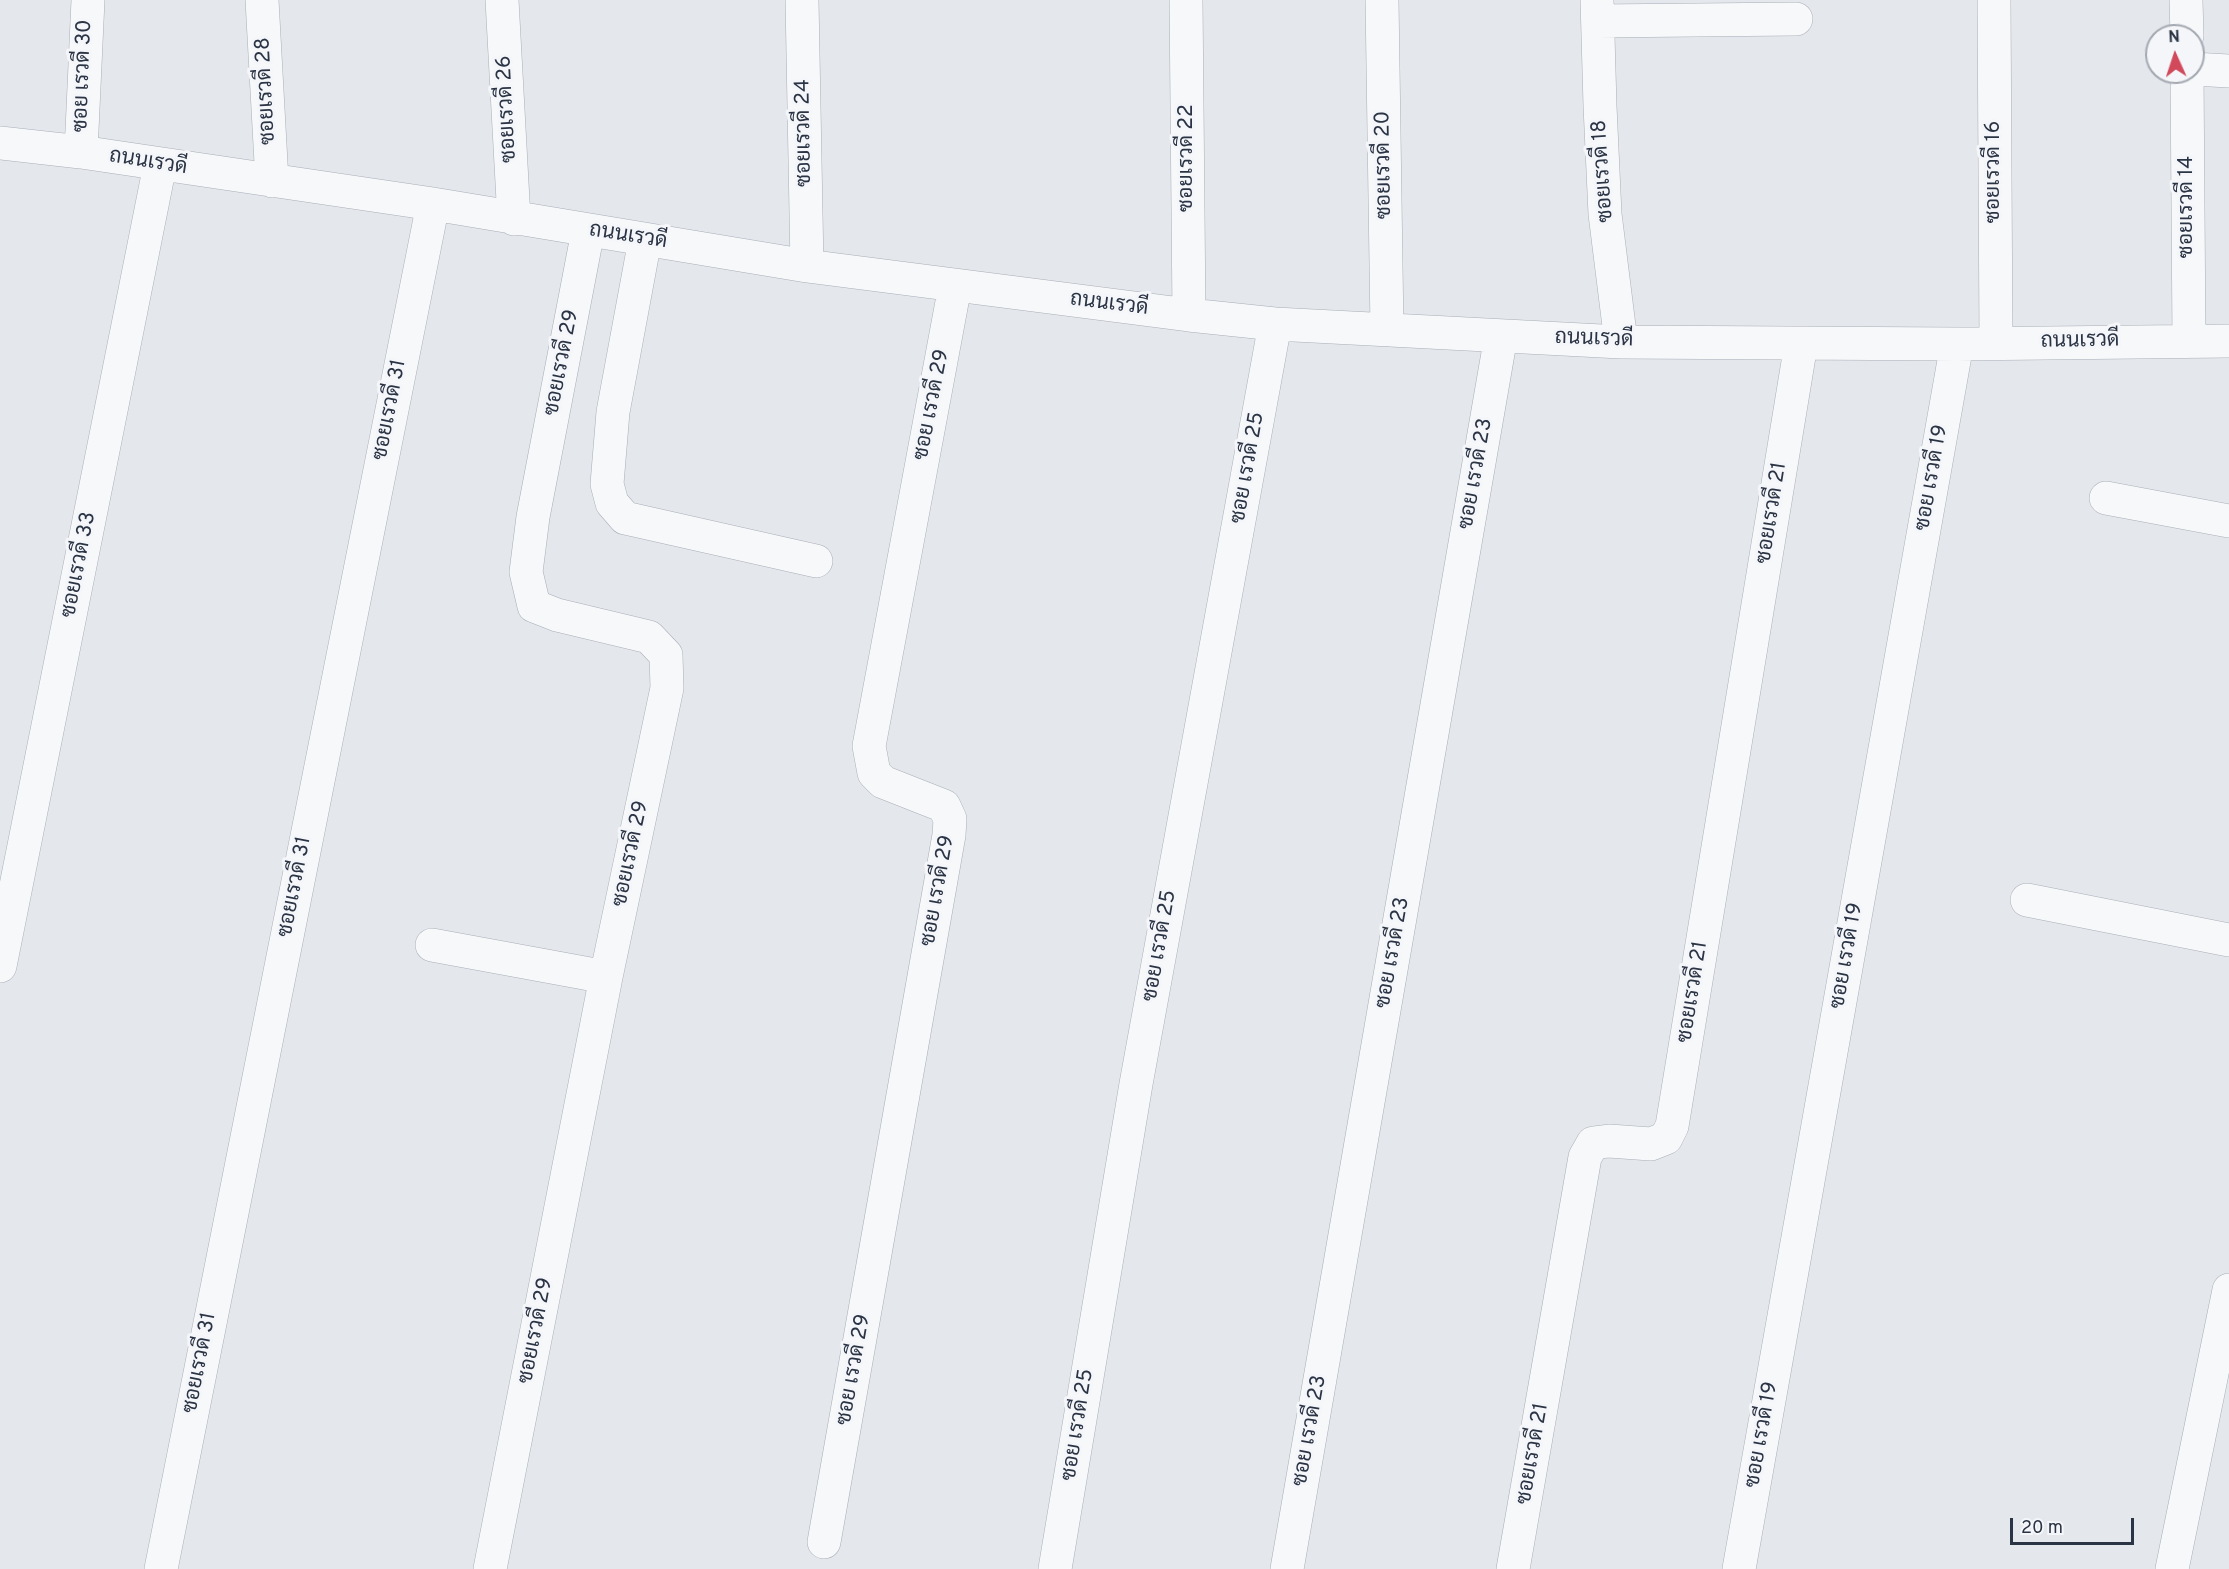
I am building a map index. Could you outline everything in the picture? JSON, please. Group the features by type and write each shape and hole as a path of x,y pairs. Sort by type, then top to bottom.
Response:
{"street":[{"name":"ซอย เรวดี 30","path":"81,152 88,0"},
{"name":"ซอยเรวดี 28","path":"262,0 272,181"},
{"name":"ซอยเรวดี 26","path":"502,0 514,219"},
{"name":"ซอยเรวดี 24","path":"802,0 807,266"},
{"name":"ซอยเรวดี 22","path":"1186,0 1189,315"},
{"name":"ซอยเรวดี 20","path":"1382,0 1387,330"},
{"name":"ซอยเรวดี 16","path":"1994,0 1996,343"},
{"path":"2186,0 2187,24"},
{"path":"1598,10 1796,19"},
{"name":"ซอยเรวดี 18","path":"1598,10 1605,214 1621,342"},
{"path":"2205,70 2229,71"},
{"name":"ซอยเรวดี 14","path":"2187,84 2189,341"},
{"name":"ถนนเรวดี","path":"0,143 81,152 433,204 807,266 1275,324 1621,342 1956,344 2229,341"},
{"name":"ซอยเรวดี 33","path":"0,966 160,165"},
{"name":"ซอยเรวดี 31","path":"161,1569 433,204"},
{"name":"ซอยเรวดี 29","path":"490,1569 606,977 667,688 666,655 649,637 556,615 534,606 526,572 533,517 588,231"},
{"path":"645,240 613,412 607,484 612,503 625,518 816,561"},
{"name":"ซอย เรวดี 29","path":"824,1542 949,835 950,819 944,806 884,782 874,772 869,746 955,286"},
{"name":"ซอย เรวดี 25","path":"1055,1569 1136,1084 1275,324"},
{"name":"ซอย เรวดี 23","path":"1287,1569 1501,336"},
{"name":"ซอยเรวดี 21","path":"1513,1569 1585,1158 1593,1143 1609,1141 1651,1144 1666,1138 1672,1126 1801,344"},
{"name":"ซอย เรวดี 19","path":"1740,1569 1956,344"},
{"path":"2106,498 2229,521"},
{"path":"2027,900 2229,940"},
{"path":"432,945 606,977"},
{"path":"2172,1569 2224,1340 2229,1290"}]}
